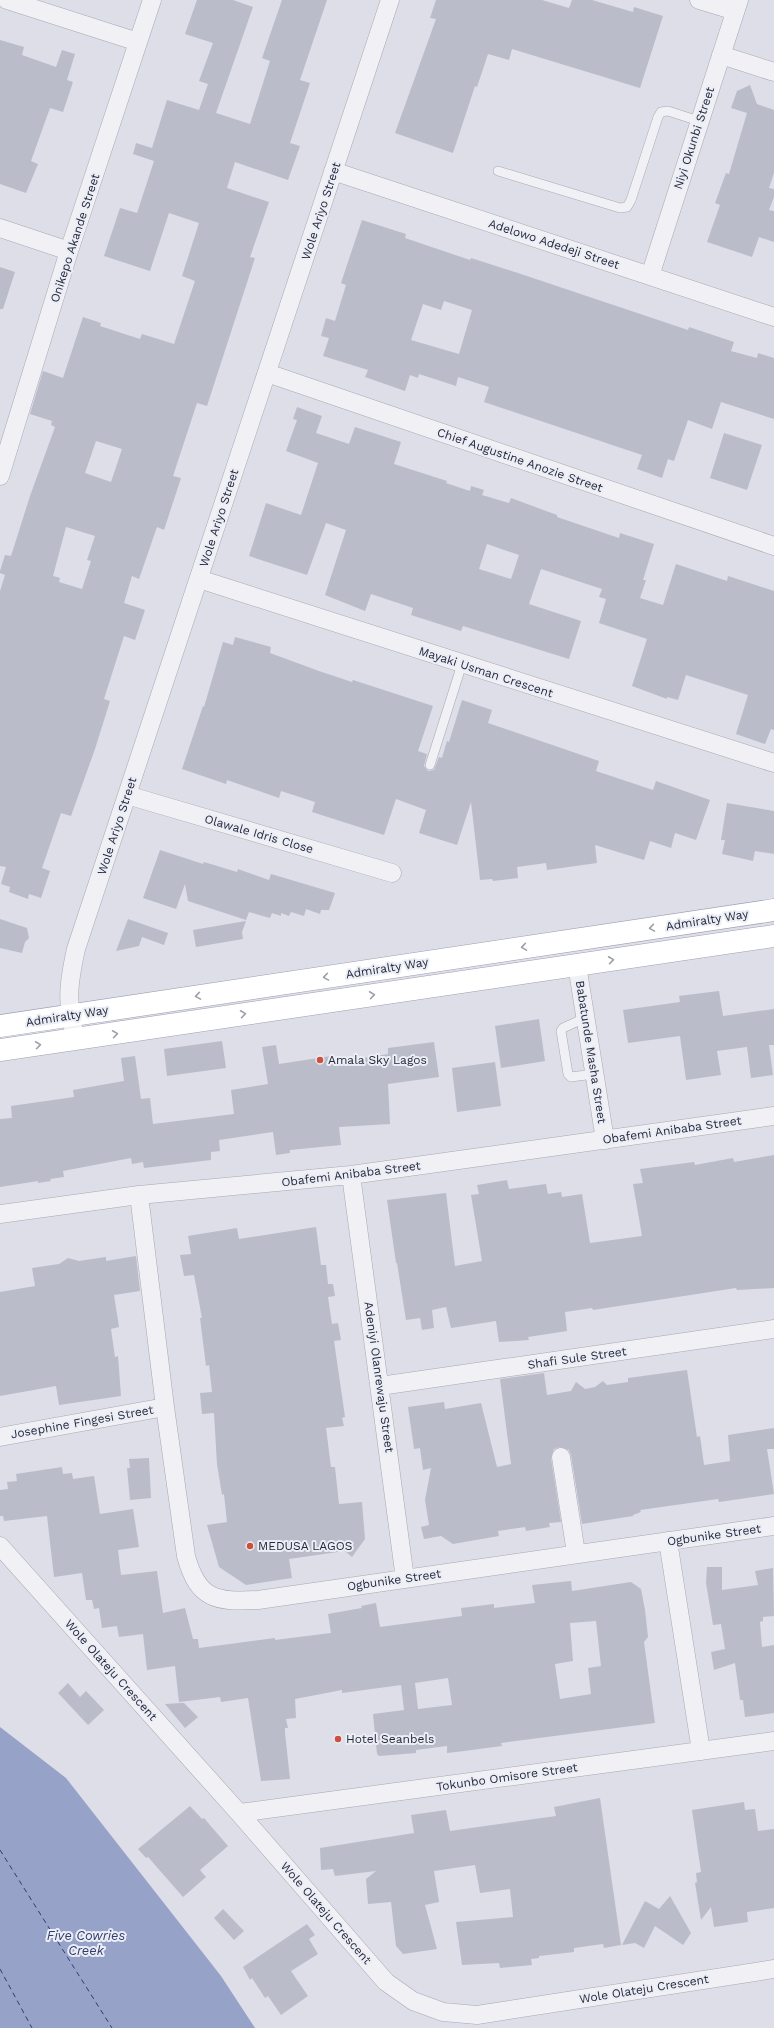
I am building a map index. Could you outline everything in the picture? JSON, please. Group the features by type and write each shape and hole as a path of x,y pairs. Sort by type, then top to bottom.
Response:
{"main road":[{"name":"Admiralty Way","path":"0,1026 774,910"},
{"name":"Admiralty Way","path":"0,1050 774,936"}],"street":[{"path":"7,0 138,42"},
{"name":"Onikepo Akande Street","path":"0,476 6,442 152,0"},
{"name":"Wole Ariyo Street","path":"76,1039 69,1016 69,990 76,950 390,0"},
{"path":"698,0 737,6"},
{"name":"Niyi Okunbi Street","path":"650,276 737,6"},
{"path":"721,55 774,72"},
{"name":"Adelowo Adedeji Street","path":"333,172 774,317"},
{"path":"0,228 70,251"},
{"name":"Chief Augustine Anozie Street","path":"267,373 774,546"},
{"name":"Mayaki Usman Crescent","path":"199,579 774,763"},
{"name":"Olawale Idris Close","path":"127,795 392,873"},
{"name":"Babatunde Masha Street","path":"577,965 605,1140"},
{"name":"Obafemi Anibaba Street","path":"0,1214 139,1195 351,1176 774,1116"},
{"name":"Adeniyi Olanrewaju Street","path":"351,1176 405,1579"},
{"path":"139,1195 165,1407"},
{"name":"Shafi Sule Street","path":"380,1386 774,1329"},
{"name":"Josephine Fingesi Street","path":"0,1437 165,1407"},
{"name":"Ogbunike Street","path":"165,1407 186,1556 192,1575 202,1590 218,1599 236,1601 258,1600 576,1553 774,1526"},
{"path":"561,1457 576,1553"},
{"path":"668,1541 701,1752"},
{"name":"Wole Olateju Crescent","path":"0,1546 239,1813 386,1982 413,2001 443,2012 477,2015 774,1969"},
{"name":"Tokunbo Omisore Street","path":"239,1813 774,1741"}],"lane":[{"path":"498,171 620,208 627,206 631,200 658,117 661,112 668,111 699,121"},
{"path":"430,765 462,664"},
{"path":"585,1018 563,1028 561,1032 568,1074 571,1077 594,1074"}],"water":[{"name":"Five Cowries Creek","path":"0,1727 66,1778 221,1976 255,2028 0,2028"}],"building":[{"path":"197,0 233,0 253,7 216,113 250,124 270,61 262,58 282,0 327,0 300,80 310,83 290,143 300,146 288,180 235,162 227,188 269,202 250,257 255,258 207,406 197,403 173,476 181,478 164,530 157,527 139,579 132,576 124,603 145,610 135,640 124,636 104,699 110,701 95,749 71,816 61,813 42,868 50,871 41,898 29,894 28,899 9,892 10,887 1,884 6,867 0,866 0,591 5,575 0,573 0,571 5,555 11,556 30,496 55,427 51,425 52,421 30,414 42,374 43,371 63,378 83,317 101,323 100,326 140,339 142,334 174,344 195,281 182,276 199,223 169,213 150,271 104,256 120,208 137,213 154,161 133,154 136,143 152,148 167,100 199,110 208,84 199,81 213,43 185,34","holes":["96,441 122,449 111,482 85,473","66,527 95,536 87,560 91,561 82,589 59,582 60,578 53,576"]},
{"path":"436,0 542,0 569,8 572,0 592,0 633,12 634,7 663,16 640,88 512,49 509,60 488,54 477,87 475,86 453,153 395,133 436,19 430,18"},
{"path":"0,40 24,47 22,55 56,67 62,50 75,54 67,80 73,82 63,112 50,108 31,161 38,164 26,193 0,184"},
{"path":"750,85 757,104 774,110 774,173 769,188 774,189 774,197 769,210 774,211 774,242 759,237 752,257 707,242 720,205 715,203 726,173 729,174 747,113 731,108 737,91"},
{"path":"362,220 406,234 405,238 470,260 471,258 688,330 689,327 734,342 731,351 757,358 758,353 774,358 774,419 721,402 712,429 688,420 674,461 668,459 662,478 637,469 642,455 484,402 489,387 458,377 456,386 419,374 418,378 410,375 405,391 365,377 368,370 323,356 329,338 321,336 326,318 335,321 346,285 341,283","holes":["444,301 472,310 459,354 411,340 423,304 441,310"]},
{"path":"0,267 15,272 3,309 0,309"},
{"path":"297,407 322,416 316,433 349,444 355,427 401,442 394,464 447,481 446,483 470,491 471,486 484,490 482,495 509,503 511,498 557,515 557,517 619,538 620,533 654,544 643,580 646,580 640,598 663,605 676,564 727,581 728,576 774,591 774,730 771,729 765,744 736,734 748,695 686,675 678,700 667,697 667,699 632,686 647,639 599,623 606,599 599,597 602,589 541,569 529,604 581,621 569,659 463,626 461,631 411,615 413,608 371,594 365,611 325,595 346,530 326,523 307,575 249,556 266,503 301,515 318,463 286,451 297,420 293,419","holes":["487,544 519,555 511,579 479,569"]},
{"path":"724,433 762,445 747,490 710,478"},
{"path":"235,637 271,647 270,653 319,671 352,682 353,680 433,706 418,751 427,754 424,766 428,771 434,770 439,757 442,758 447,741 449,742 462,700 492,710 488,723 599,761 596,771 653,790 656,781 710,800 696,840 675,833 671,848 650,841 644,860 595,845 597,863 547,870 546,863 517,867 518,878 493,881 492,879 480,880 471,802 457,845 419,833 426,810 396,799 384,835 312,812 315,802 281,791 279,798 227,780 226,784 182,769 203,706 204,707 223,642 233,645"},
{"path":"727,803 774,811 774,854 755,851 753,861 722,854 725,840 721,840"},
{"path":"160,850 203,864 204,862 237,872 238,869 269,880 271,874 335,893 329,910 321,910 320,914 306,909 304,916 291,912 289,916 281,913 281,916 272,913 270,918 249,912 246,920 188,901 185,884 176,909 143,898"},
{"path":"0,919 27,928 29,938 25,942 22,953 0,948"},
{"path":"128,919 168,933 164,945 142,937 139,946 116,951"},
{"path":"246,921 242,932 243,939 196,947 193,930"},
{"path":"719,991 723,1016 774,1009 774,1045 769,1045 773,1075 751,1078 747,1047 717,1051 721,1075 686,1080 680,1036 628,1043 623,1010 680,1002 679,996"},
{"path":"539,1019 545,1061 501,1068 495,1026"},
{"path":"222,1041 226,1068 167,1076 164,1049"},
{"path":"434,1042 439,1077 388,1084 390,1124 339,1127 341,1145 290,1150 290,1153 276,1155 273,1132 219,1140 220,1151 211,1152 211,1160 144,1168 143,1162 132,1164 131,1158 63,1171 64,1177 50,1179 51,1181 38,1183 38,1181 0,1187 0,1119 12,1118 11,1106 74,1097 73,1090 124,1081 121,1058 135,1056 141,1099 150,1098 153,1124 234,1114 231,1090 268,1084 262,1047 276,1045 279,1064 331,1056 332,1063 388,1054 388,1048"},
{"path":"495,1062 501,1106 457,1112 452,1068"},
{"path":"774,1155 774,1288 737,1290 736,1288 593,1310 592,1308 565,1312 567,1331 528,1337 529,1340 499,1342 496,1321 451,1328 446,1307 432,1310 434,1328 422,1330 420,1318 406,1320 387,1200 446,1193 455,1266 482,1261 471,1195 479,1194 477,1185 507,1180 509,1189 546,1184 548,1194 561,1192 562,1197 582,1194 590,1243 642,1236 633,1184 643,1183 640,1169 694,1162 695,1165 733,1158 734,1162"},
{"path":"316,1227 321,1265 326,1265 328,1284 333,1284 335,1296 328,1297 332,1324 338,1323 341,1340 334,1341 345,1417 342,1418 344,1426 326,1428 331,1467 335,1467 339,1504 362,1502 365,1539 352,1557 345,1551 289,1559 292,1578 246,1585 219,1567 207,1525 227,1522 224,1494 222,1495 217,1464 214,1413 202,1414 200,1393 212,1392 209,1365 206,1366 200,1318 202,1318 194,1275 184,1276 180,1255 191,1254 188,1236 237,1228 239,1239"},
{"path":"136,1256 140,1291 114,1295 119,1327 111,1329 115,1357 118,1356 121,1396 59,1405 56,1386 0,1396 0,1292 35,1286 32,1268 59,1264 68,1258 79,1261 106,1257 106,1261"},
{"path":"687,1370 697,1437 700,1436 704,1465 730,1461 728,1435 774,1428 774,1449 767,1449 774,1494 719,1502 718,1499 640,1510 641,1512 633,1516 582,1524 571,1455 569,1450 560,1447 554,1449 551,1458 561,1522 549,1523 550,1527 526,1531 525,1527 498,1531 499,1536 453,1544 441,1536 424,1539 421,1527 429,1525 425,1500 431,1468 423,1470 420,1448 414,1449 408,1407 444,1402 445,1409 481,1403 497,1467 511,1464 500,1379 544,1373 547,1395 571,1391 576,1382 585,1389 595,1387 603,1381 607,1385 628,1382 628,1378"},
{"path":"149,1458 151,1498 130,1500 127,1468 130,1468 129,1459"},
{"path":"62,1467 63,1474 72,1473 73,1479 94,1476 100,1514 133,1509 139,1547 118,1550 121,1575 157,1571 163,1613 185,1608 193,1639 198,1639 199,1648 275,1638 275,1640 331,1633 328,1614 362,1608 361,1606 376,1603 380,1627 462,1616 461,1608 494,1604 494,1608 535,1603 532,1585 571,1581 572,1591 631,1582 641,1589 645,1610 648,1637 644,1642 655,1723 501,1743 502,1746 464,1751 447,1753 447,1746 416,1750 416,1753 379,1756 377,1754 373,1714 404,1710 401,1685 342,1693 342,1690 295,1699 296,1718 286,1719 288,1728 285,1728 290,1779 261,1781 248,1698 221,1702 220,1697 179,1702 175,1666 147,1670 143,1634 119,1637 117,1626 102,1628 99,1608 94,1609 92,1600 86,1600 82,1573 54,1577 47,1516 4,1521 3,1516 0,1516 0,1490 8,1489 7,1482 17,1481 16,1474","holes":["596,1621 601,1666 588,1668 591,1694 560,1699 555,1664 573,1661 570,1623","448,1678 452,1705 418,1709 415,1683"]},
{"path":"707,1567 722,1567 722,1590 758,1585 755,1571 773,1568 774,1616 763,1617 763,1621 760,1622 762,1647 774,1645 774,1713 745,1717 743,1700 740,1700 735,1663 714,1670 711,1652 725,1649 721,1624 713,1625 706,1583"},
{"path":"68,1683 80,1697 86,1691 104,1710 88,1725 58,1693"},
{"path":"184,1703 198,1717 185,1728 165,1704"},
{"path":"600,1798 621,1945 604,1948 603,1944 574,1948 574,1952 539,1956 539,1958 531,1959 532,1965 500,1968 499,1963 462,1965 456,1922 513,1917 510,1889 480,1893 475,1865 434,1871 439,1902 425,1905 437,1949 403,1954 396,1946 391,1902 368,1904 366,1879 376,1871 335,1876 333,1869 321,1870 320,1848 414,1833 411,1815 446,1810 450,1831 556,1816 554,1807"},
{"path":"744,1802 745,1810 755,1809 758,1831 774,1829 774,1908 747,1912 748,1922 714,1927 711,1907 701,1920 695,1883 697,1882 696,1873 701,1872 692,1810"},
{"path":"190,1806 202,1819 204,1818 228,1846 200,1870 206,1877 183,1897 148,1857 146,1858 138,1849"},
{"path":"670,1896 691,1933 683,1945 655,1926 644,1948 635,1943 622,1945 645,1901 659,1909"},
{"path":"223,1909 244,1931 234,1940 214,1918"},
{"path":"307,1924 315,1935 309,1939 318,1954 291,1971 308,1996 281,2015 268,1996 265,1998 252,1978 250,1980 243,1967"}],"ferry route":[{"path":"0,1850 112,2028"},
{"path":"0,1969 32,2028"}],"place":[{"name":"Amala Sky Lagos","path":"320,1060"},
{"name":"MEDUSA LAGOS","path":"250,1546"},
{"name":"Hotel Seanbels","path":"338,1739"}]}
